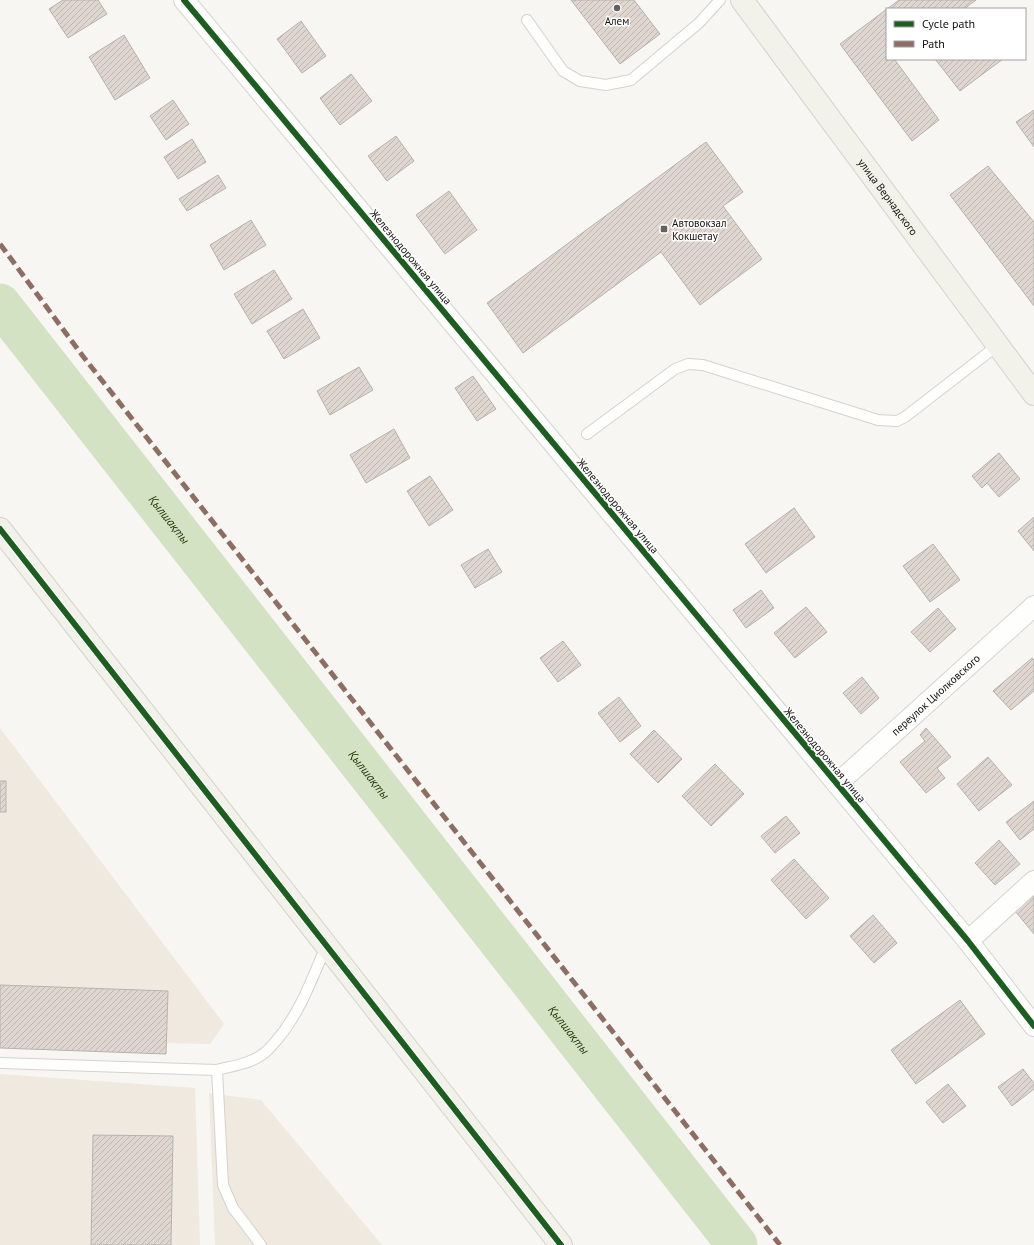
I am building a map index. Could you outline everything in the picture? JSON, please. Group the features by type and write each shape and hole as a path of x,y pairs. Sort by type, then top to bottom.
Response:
{"street":[{"name":"Железнодорожная улица","path":"184,0 968,941 1034,1026"},
{"name":"улица Вернадского","path":"742,0 1034,394"},
{"path":"0,529 561,1245"},
{"name":"переулок Циолковского","path":"836,784 1034,606"},
{"path":"968,941 1034,882"}],"lane":[{"path":"527,20 563,71 580,81 606,85 631,80 699,23 720,0"},
{"path":"587,434 675,369 688,364 703,365 878,420 897,421 913,412 998,345"},
{"path":"0,1062 217,1070 236,1066 263,1054 293,1020 307,992 326,946"},
{"path":"217,1070 223,1185 233,1208 261,1245"}],"shaded area":[{"path":"0,728 224,1024 210,1044 0,1041"},
{"path":"0,1074 195,1088 200,1245 0,1245"},
{"path":"209,1093 261,1100 382,1245 215,1245"}],"building":[{"path":"63,0 98,0 107,14 68,38 49,9"},
{"path":"571,0 634,0 660,34 620,64"},
{"path":"899,0 976,0 965,8 888,8"},
{"path":"886,10 886,60 895,60 939,120 912,141 840,44"},
{"path":"301,21 326,56 302,73 277,39"},
{"path":"124,35 150,78 115,100 89,57"},
{"path":"936,60 1002,60 960,91"},
{"path":"351,74 372,101 340,125 320,98"},
{"path":"173,100 189,124 166,140 150,116"},
{"path":"1034,110 1034,147 1016,122"},
{"path":"396,136 414,161 387,181 368,156"},
{"path":"192,139 206,162 178,179 164,157"},
{"name":"Автовокзал Кокшетау","path":"706,142 743,192 723,206 762,259 700,305 661,252 523,353 487,303"},
{"path":"988,166 1034,222 1034,306 950,195"},
{"path":"218,175 226,188 187,211 179,199"},
{"path":"449,191 477,230 445,254 416,215"},
{"path":"251,220 266,245 224,270 210,245"},
{"path":"274,270 292,299 252,324 234,294"},
{"path":"303,309 320,338 284,359 267,331"},
{"path":"359,367 373,390 330,415 317,391"},
{"path":"473,376 496,409 477,421 455,388"},
{"path":"394,429 410,458 366,483 350,455"},
{"path":"999,453 1020,479 999,497 987,483 982,488 972,476"},
{"path":"430,476 453,510 429,526 407,491"},
{"path":"794,508 815,537 766,573 745,544"},
{"path":"1034,517 1034,551 1018,531"},
{"path":"933,544 960,580 930,602 903,566"},
{"path":"488,549 502,572 475,588 461,565"},
{"path":"761,590 774,608 746,628 733,610"},
{"path":"806,607 827,632 795,658 774,633"},
{"path":"938,608 956,629 930,652 911,632"},
{"path":"563,641 581,665 558,682 540,658"},
{"path":"1032,658 1034,660 1034,691 1011,710 993,691"},
{"path":"862,677 879,698 861,714 843,693"},
{"path":"619,697 641,726 620,742 598,713"},
{"path":"926,728 951,757 937,768 945,778 926,793 900,762 925,741 920,735"},
{"path":"654,730 682,759 658,783 630,754"},
{"path":"988,757 1012,785 979,811 957,784"},
{"path":"715,764 744,794 711,826 682,796"},
{"path":"0,781 6,781 6,812 0,812"},
{"path":"1034,801 1034,829 1020,840 1006,822"},
{"path":"786,816 800,833 775,853 761,836"},
{"path":"999,840 1020,864 995,885 975,863"},
{"path":"794,859 829,898 806,919 771,880"},
{"path":"1034,896 1034,934 1015,911"},
{"path":"873,915 897,943 874,963 850,936"},
{"path":"0,985 168,991 166,1054 0,1048"},
{"path":"960,1000 985,1034 916,1084 891,1050"},
{"path":"1023,1069 1034,1083 1034,1089 1012,1106 998,1087"},
{"path":"948,1084 966,1106 943,1123 926,1102"},
{"path":"93,1135 173,1136 171,1245 91,1245"}],"waterway":[{"name":"Қылшақты","path":"0,304 737,1245"}],"marked path":[{"path":"0,244 82,355 780,1245"}],"cycle path":[{"path":"184,0 968,941 1034,1026"},
{"path":"0,529 561,1245"}],"place":[{"name":"Алем","path":"617,8"},
{"name":"Автовокзал Кокшетау","path":"664,229"}]}
